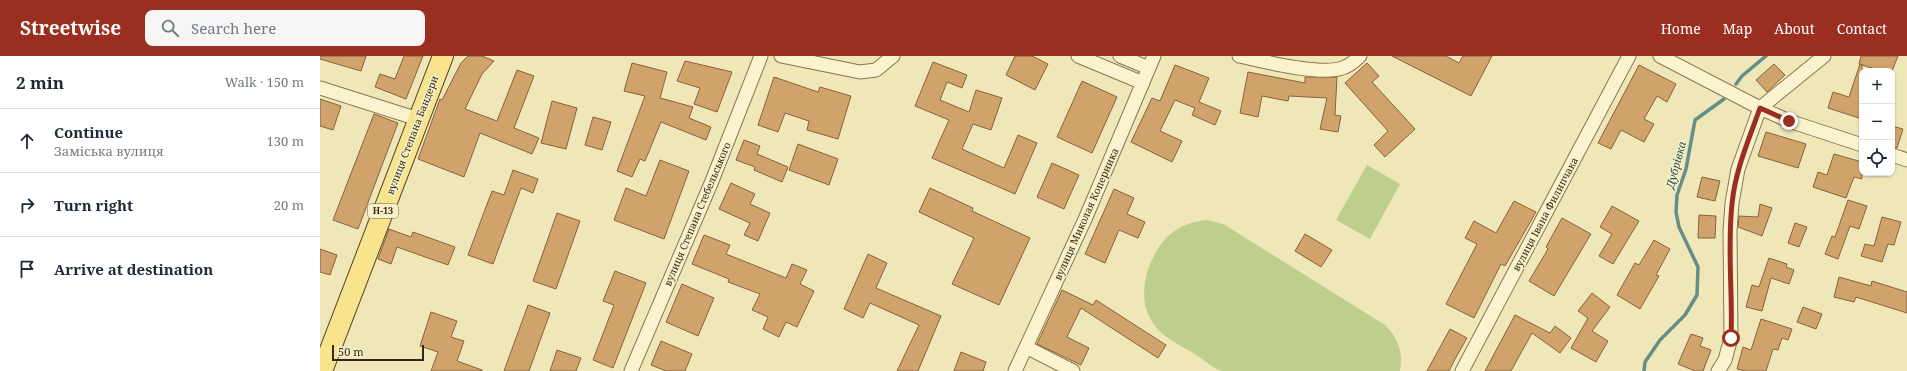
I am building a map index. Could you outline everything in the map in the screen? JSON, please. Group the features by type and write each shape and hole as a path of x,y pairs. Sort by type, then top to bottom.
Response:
{"main road":[{"name":"вулиця Степана Бандери","path":"325,368 443,56"}],"street":[{"name":"вулиця Степана Стебельського","path":"631,371 712,180 761,56"},
{"path":"781,56 860,72 876,70 894,56"},
{"path":"1078,56 1143,83"},
{"path":"1120,56 1149,68"},
{"name":"вулиця Миколая Коперника","path":"1015,371 1086,217 1154,56"},
{"path":"1239,56 1281,64 1329,70 1344,68 1360,56"},
{"name":"вулиця Івана Филипчака","path":"1462,371 1629,56"},
{"path":"1660,56 1760,108 1789,121 1859,144"},
{"path":"1718,371 1725,360 1731,338 1730,231 1732,203 1738,169 1760,108 1824,56"},
{"path":"320,88 418,119"},
{"path":"1895,156 1907,160"},
{"path":"1026,346 1073,371"}],"green space":[{"path":"1367,165 1400,184 1370,239 1336,220"},
{"path":"1208,220 1225,225 1385,325 1394,335 1399,346 1401,358 1400,371 1223,371 1212,366 1164,335 1150,319 1146,310 1144,290 1148,270 1156,251 1174,231 1198,221"}],"building":[{"path":"320,56 366,56 361,71 320,59"},
{"path":"404,56 423,56 406,99 375,87 380,74 395,79"},
{"path":"468,56 482,56 494,61 482,74 465,109 497,121 517,70 534,76 514,128 539,138 532,154 480,133 464,177 418,159 440,99 442,100 461,63"},
{"path":"1015,56 1032,56 1048,64 1035,90 1006,75"},
{"path":"1392,56 1446,56 1459,63 1463,56 1492,56 1471,96"},
{"path":"1861,56 1898,56 1893,68 1872,68 1862,65 1862,68 1859,68 1859,118 1828,108 1833,92 1849,97 1860,64"},
{"path":"685,61 732,72 717,112 694,104 700,88 677,81"},
{"path":"933,62 967,75 962,88 947,82 940,100 969,112 976,90 1002,98 991,130 973,124 962,149 1004,168 1018,135 1037,143 1015,194 932,158 949,120 915,106"},
{"path":"632,63 667,72 660,98 693,107 689,118 711,127 706,140 661,122 645,161 640,159 632,177 617,171 645,96 624,91"},
{"path":"1367,63 1379,76 1372,82 1415,129 1385,157 1374,145 1388,131 1345,83"},
{"path":"1774,64 1785,75 1767,92 1756,80"},
{"path":"1175,65 1209,78 1199,102 1221,111 1215,125 1192,115 1195,108 1175,100 1160,131 1182,141 1172,162 1131,142 1152,98 1160,101"},
{"path":"1639,65 1676,84 1667,102 1657,96 1644,119 1654,124 1644,142 1621,130 1611,149 1598,143"},
{"path":"1248,72 1305,83 1305,77 1337,77 1335,115 1341,116 1338,132 1320,129 1327,98 1289,96 1288,101 1262,96 1258,117 1240,113"},
{"path":"774,77 818,92 820,87 851,96 838,139 807,130 809,121 785,113 778,132 758,125"},
{"path":"1082,81 1117,97 1092,153 1057,137"},
{"path":"320,99 341,106 333,130 320,126"},
{"path":"552,101 577,108 566,149 541,143"},
{"path":"374,114 398,123 358,229 333,220"},
{"path":"593,117 611,122 602,150 585,145"},
{"path":"1895,127 1903,129 1897,148 1895,148"},
{"path":"1766,132 1806,144 1798,168 1758,156"},
{"path":"744,140 760,146 757,154 788,167 782,182 754,170 755,167 736,160"},
{"path":"798,144 838,159 829,185 789,170"},
{"path":"1834,154 1859,161 1859,176 1862,176 1862,179 1854,177 1846,198 1813,187 1818,172 1827,175"},
{"path":"660,160 689,171 664,239 614,220 626,188 646,196"},
{"path":"1052,163 1079,175 1064,209 1037,197"},
{"path":"513,170 538,179 533,193 521,188 493,264 468,255 492,191 504,195"},
{"path":"1702,177 1720,181 1715,201 1697,197"},
{"path":"731,183 755,194 750,204 770,213 758,241 744,235 750,223 719,209"},
{"path":"930,188 973,208 972,211 1030,238 999,305 952,284 974,238 919,212"},
{"path":"1114,189 1134,198 1127,214 1145,222 1138,238 1119,230 1105,263 1085,254"},
{"path":"1848,200 1867,206 1859,229 1850,226 1838,259 1825,254 1832,236 1835,237"},
{"path":"1514,201 1536,212 1505,266 1501,264 1474,318 1446,304 1477,244 1465,238 1474,221 1496,233"},
{"path":"1760,204 1772,208 1762,236 1738,227 1739,216 1758,217"},
{"path":"1612,206 1639,221 1613,264 1599,256 1612,234 1600,227"},
{"path":"557,213 580,221 556,289 533,281"},
{"path":"1699,215 1716,216 1715,238 1698,238"},
{"path":"1882,217 1901,222 1894,245 1888,244 1882,262 1861,256 1865,244 1874,246"},
{"path":"1562,218 1591,234 1554,296 1529,281 1548,249 1546,247"},
{"path":"1795,223 1807,227 1799,247 1788,243"},
{"path":"389,229 411,237 413,232 455,247 448,265 397,247 391,264 378,259"},
{"path":"1305,234 1332,250 1321,267 1295,251"},
{"path":"704,235 730,245 726,254 786,278 792,264 807,270 800,284 814,291 797,327 786,322 779,337 763,329 768,317 752,310 760,294 728,282 729,279 692,264"},
{"path":"1654,240 1670,249 1656,275 1659,276 1640,309 1617,295 1635,263 1639,265"},
{"path":"320,249 337,255 330,275 320,272"},
{"path":"868,254 887,263 876,288 941,316 918,371 897,371 919,325 870,303 863,318 844,309"},
{"path":"1769,258 1787,264 1786,267 1794,270 1789,284 1771,278 1762,311 1746,307 1752,285 1759,287"},
{"path":"615,271 646,283 613,368 593,360 614,305 603,301"},
{"path":"1839,277 1871,286 1872,281 1907,292 1907,313 1856,297 1854,302 1834,297"},
{"path":"682,284 714,298 698,336 666,322"},
{"path":"1062,290 1093,305 1096,300 1166,345 1158,358 1081,308 1067,337 1089,348 1081,365 1037,344"},
{"path":"1592,293 1610,307 1592,331 1608,341 1596,362 1571,348 1588,318 1578,311"},
{"path":"528,305 550,313 529,371 504,371"},
{"path":"1803,307 1822,314 1816,329 1797,322"},
{"path":"431,312 457,321 451,337 464,341 457,361 482,371 431,371 438,352 420,346"},
{"path":"1515,315 1550,333 1555,326 1571,338 1560,353 1532,333 1511,371 1485,371"},
{"path":"1761,319 1792,329 1788,340 1782,338 1778,350 1773,349 1766,371 1745,371 1737,369 1743,347 1751,350"},
{"path":"1450,329 1467,338 1449,371 1427,371"},
{"path":"1691,334 1703,338 1700,346 1711,350 1703,371 1695,371 1678,364"},
{"path":"661,341 692,354 685,371 666,371 651,365"},
{"path":"557,350 581,358 576,371 550,371"},
{"path":"961,352 986,362 983,371 954,371"}],"waterway":[{"name":"Дубрівка","path":"1736,84 1742,76 1766,56"},
{"name":"Дубрівка","path":"1644,371 1645,362 1660,340 1685,315 1697,295 1698,267 1679,227 1676,212 1677,195 1686,169 1695,120 1724,99"}],"route":[{"path":"1731,338 1732,300 1730,231 1732,203 1738,169 1760,108 1789,121"}]}
